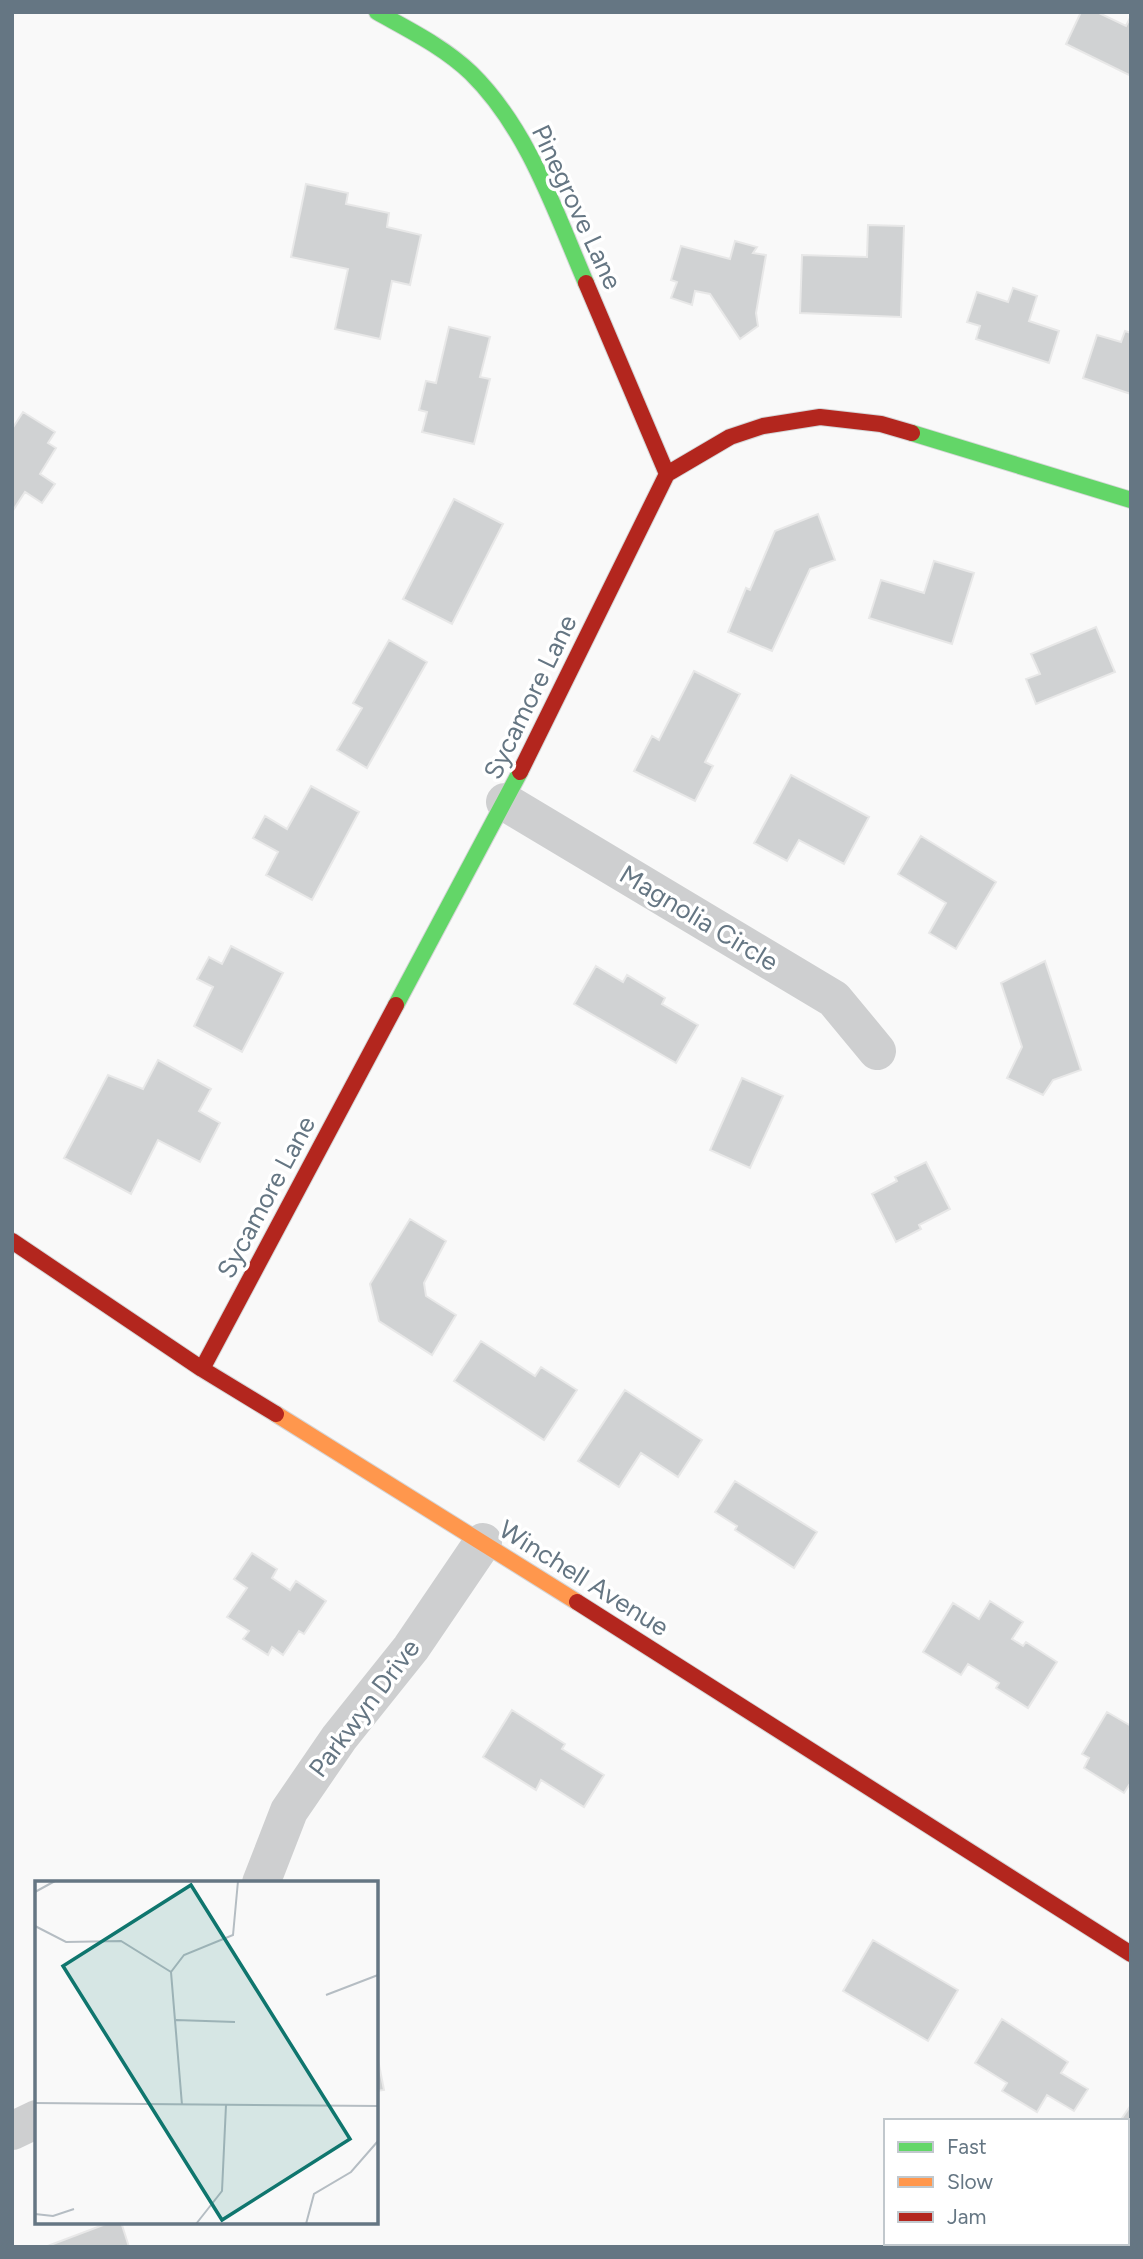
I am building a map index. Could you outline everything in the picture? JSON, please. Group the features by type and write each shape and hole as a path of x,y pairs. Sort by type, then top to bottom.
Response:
{"street":[{"name":"Pinegrove Lane","path":"377,12 431,42 471,73 510,122 544,185 667,474"},
{"path":"667,474 730,437 763,426 820,418 881,424 1131,500"},
{"name":"Sycamore Lane","path":"202,1369 505,802 667,474"},
{"name":"Magnolia Circle","path":"505,802 834,999 877,1051"},
{"name":"Winchell Avenue","path":"12,1241 202,1369 483,1542 1131,1954"},
{"name":"Parkwyn Drive","path":"262,1881 289,1811 339,1738 411,1647 483,1542"},
{"path":"12,2131 35,2120"}],"building":[{"path":"1081,12 1097,12 1126,26 1131,16 1131,76 1066,44"},
{"path":"306,184 348,193 346,204 389,213 387,227 421,235 410,285 392,281 380,339 335,329 348,269 291,257"},
{"path":"868,225 904,226 901,317 800,313 802,255 867,257"},
{"path":"735,241 757,247 753,253 766,255 756,313 758,326 740,339 710,294 695,291 692,305 671,298 677,282 671,280 681,246 730,259"},
{"path":"1013,288 1037,296 1029,321 1059,331 1049,363 976,339 980,326 967,322 977,292 1008,302"},
{"path":"449,327 490,337 480,377 490,379 474,444 422,432 427,412 419,410 426,381 436,383"},
{"path":"1125,331 1131,333 1131,394 1083,378 1097,335 1121,342"},
{"path":"23,412 55,432 48,443 56,448 40,474 55,484 42,503 25,492 12,512 12,429"},
{"path":"454,499 503,524 452,624 403,599"},
{"path":"818,514 835,560 810,569 772,651 728,632 746,588 750,590 775,531"},
{"path":"934,561 974,573 952,644 869,618 881,580 924,593"},
{"path":"1096,627 1115,672 1036,704 1026,679 1040,674 1031,654"},
{"path":"389,640 427,662 367,768 337,750 362,708 353,703"},
{"path":"694,671 740,694 705,762 713,766 695,801 634,771 652,736 659,740"},
{"path":"791,775 869,817 844,864 799,840 787,861 754,843"},
{"path":"311,786 359,812 312,900 266,875 278,852 253,838 265,816 287,829"},
{"path":"921,836 996,882 956,949 929,933 946,903 898,874"},
{"path":"231,946 283,973 242,1052 194,1026 213,987 197,979 209,957 222,964"},
{"path":"1045,961 1081,1070 1053,1080 1043,1095 1007,1078 1022,1047 1001,983"},
{"path":"596,966 623,982 627,975 665,998 662,1004 698,1025 676,1063 574,1004"},
{"path":"158,1060 211,1089 199,1111 220,1123 200,1162 158,1140 131,1194 64,1158 108,1075 143,1089"},
{"path":"742,1078 783,1096 750,1168 710,1150"},
{"path":"926,1162 950,1209 919,1225 921,1229 896,1242 872,1194 897,1181 895,1177"},
{"path":"410,1219 446,1241 424,1283 426,1296 456,1315 432,1355 379,1321 370,1284"},
{"path":"481,1341 535,1376 541,1367 577,1390 544,1440 454,1381"},
{"path":"625,1390 702,1440 678,1477 641,1453 619,1487 578,1461"},
{"path":"735,1481 817,1532 794,1568 735,1530 737,1526 715,1512"},
{"path":"252,1553 277,1569 272,1578 290,1590 296,1581 326,1601 304,1634 299,1631 283,1655 272,1647 268,1655 243,1639 249,1631 227,1617 247,1588 234,1579"},
{"path":"990,1601 1023,1622 1012,1639 1023,1646 1026,1642 1057,1662 1028,1708 996,1688 999,1683 968,1664 961,1675 923,1652 953,1603 979,1619"},
{"path":"512,1710 565,1744 562,1749 604,1775 584,1807 541,1780 536,1790 483,1757"},
{"path":"1107,1712 1131,1726 1131,1782 1124,1793 1084,1768 1089,1758 1082,1754"},
{"path":"873,1940 958,1990 928,2041 843,1991"},
{"path":"1002,2019 1068,2062 1061,2073 1088,2089 1074,2111 1047,2095 1037,2112 1002,2091 1007,2083 975,2063"},
{"path":"378,2060 384,2090 378,2091"},
{"path":"1131,2105 1131,2157 1129,2119 1121,2119"},
{"path":"106,2224 122,2224 129,2247 45,2247"}],"traffic: fast":[{"path":"377,12 449,55 471,73 491,95 509,119 538,172 586,283"},
{"path":"912,433 1131,500"},
{"path":"396,1005 520,772"}],"traffic: slow":[{"path":"276,1414 577,1602"}],"traffic: jam":[{"path":"586,283 667,474"},
{"path":"520,772 667,474 730,437 763,426 820,417 881,424 912,433"},
{"path":"202,1369 396,1005"},
{"path":"12,1241 202,1369 276,1414"},
{"path":"577,1602 1131,1954"}]}
